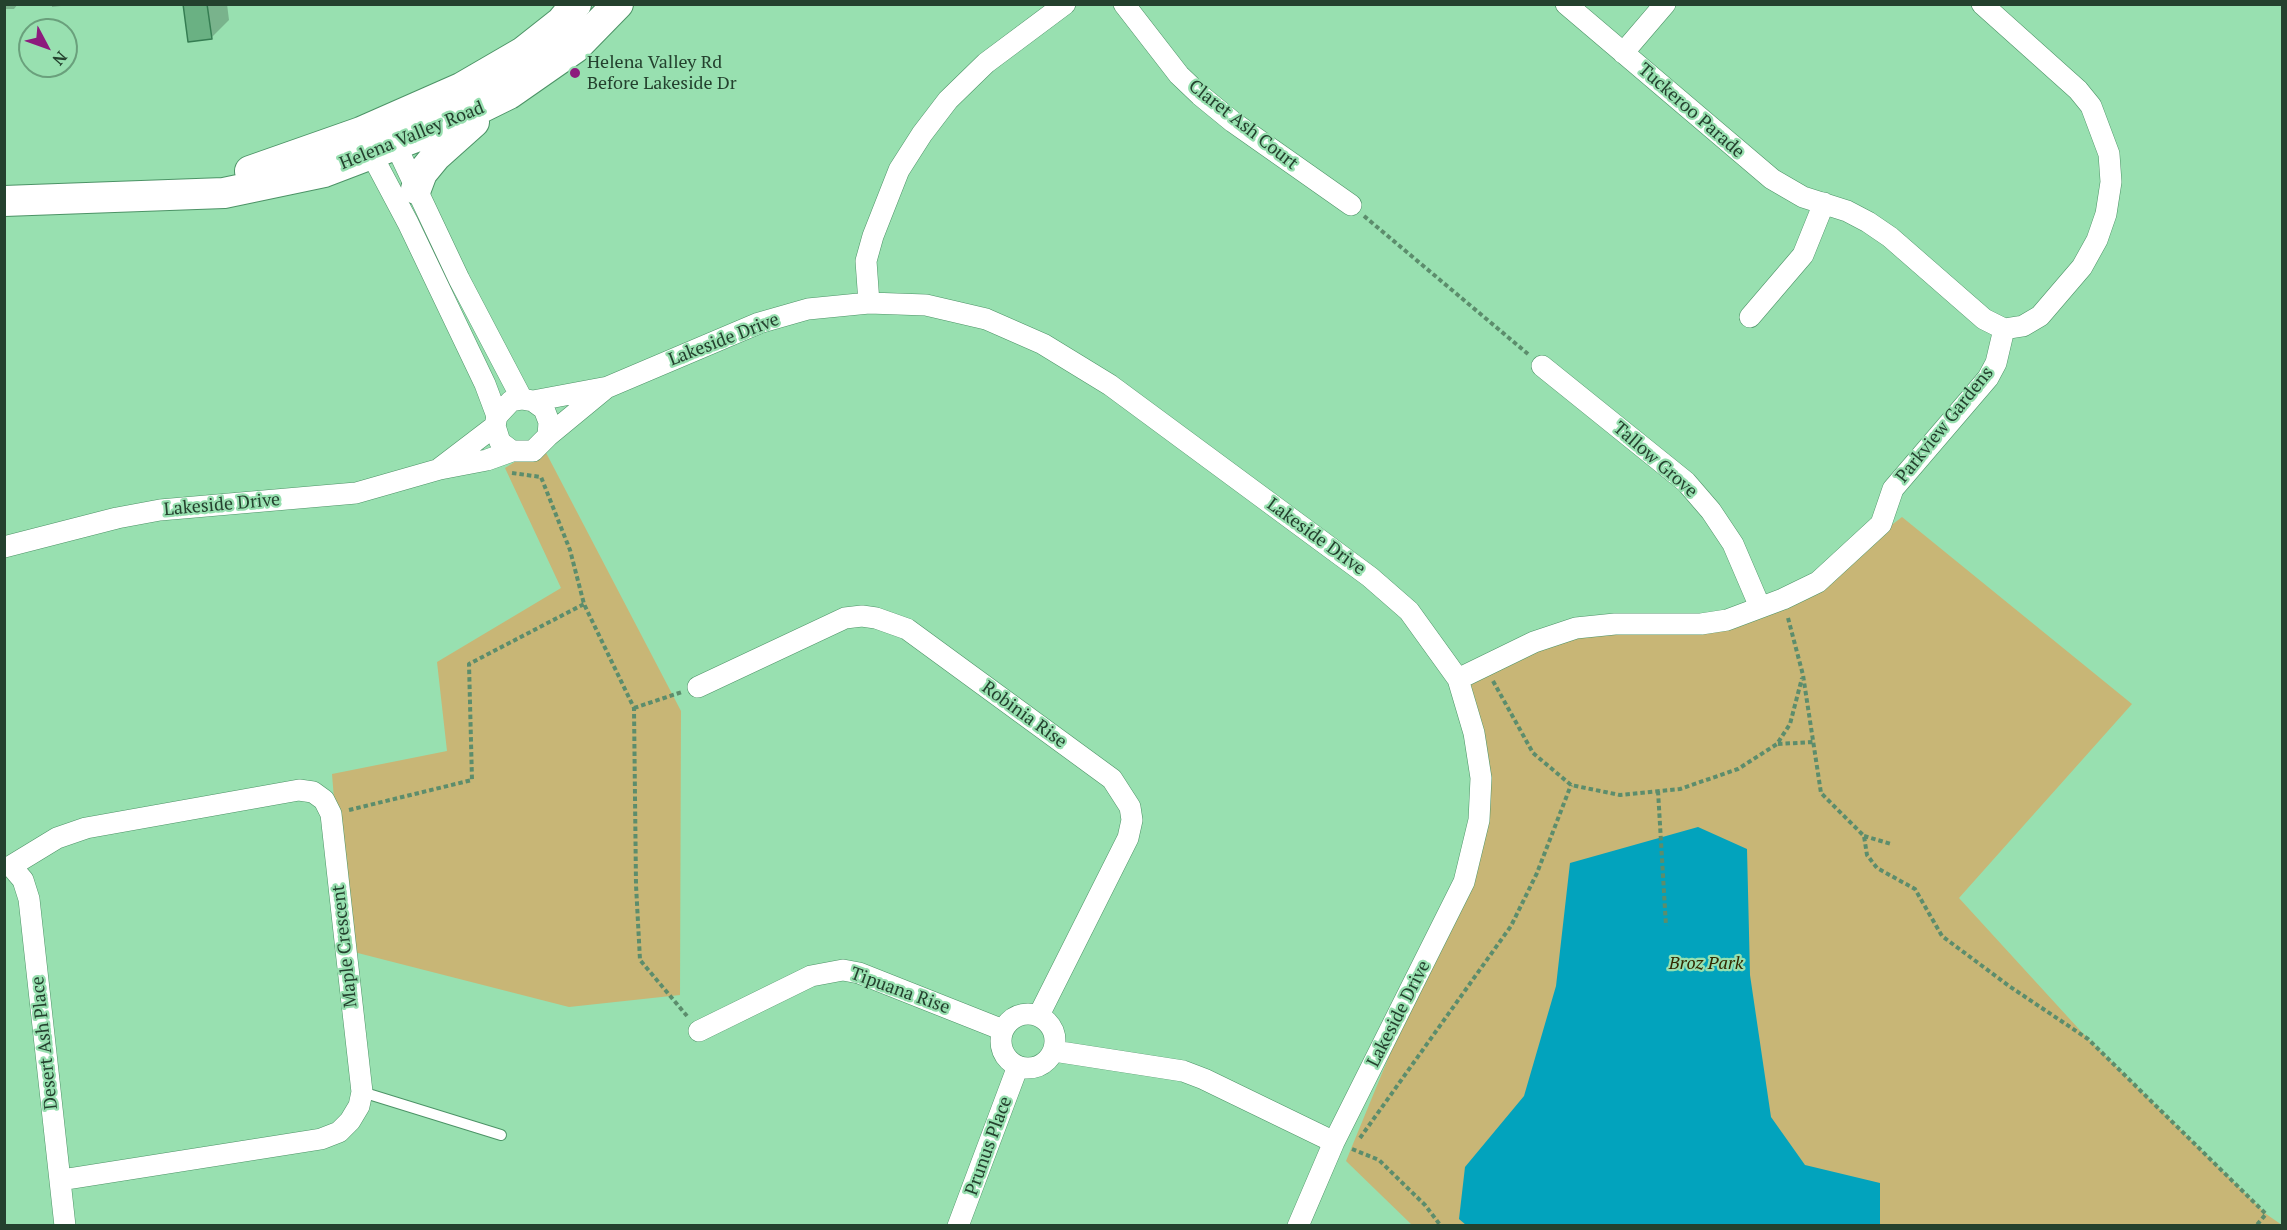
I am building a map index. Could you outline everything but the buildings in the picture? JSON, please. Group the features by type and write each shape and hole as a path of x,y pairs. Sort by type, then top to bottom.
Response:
{"street":[{"name":"Helena Valley Road","path":"378,138 523,52 561,22 576,4"},
{"name":"Helena Valley Road","path":"4,201 96,199 175,193 474,112 509,94 562,58 602,23 618,4"},
{"path":"869,303 866,261 873,236 899,170 922,134 948,100 986,63 1065,4"},
{"name":"Claret Ash Court","path":"1124,4 1179,75 1200,95 1233,122 1351,205"},
{"name":"Tuckeroo Parade","path":"1566,4 1772,179 1803,197 1847,211 1890,237 1984,319 2004,328"},
{"path":"1623,52 1665,4"},
{"path":"1982,4 2078,90 2091,106 2109,154 2111,182 2106,214 2097,240 2082,267 2040,316 2023,326 2004,328"},
{"path":"416,189 422,173 436,156 454,138 509,94"},
{"path":"378,138 416,189 459,279 527,400 544,409 549,422 548,436"},
{"path":"378,138 408,222 485,384 500,441 513,452"},
{"path":"1750,317 1803,255 1824,203"},
{"name":"Lakeside Drive","path":"440,469 496,421 512,401 608,387 759,323 808,309 869,303 926,304 986,319 1043,344 1110,385 1370,576 1408,611 1458,679 1474,734 1481,778 1479,820 1464,882 1343,1145 1298,1226"},
{"name":"Parkview Gardens","path":"1458,679 1534,642 1576,628 1615,624 1701,624 1726,620 1783,599 1818,582 1881,524 1893,489 1988,378 1996,363 2004,328"},
{"name":"Tallow Grove","path":"1542,366 1686,483 1711,511 1732,544 1760,607"},
{"name":"Lakeside Drive","path":"4,547 117,518 160,510 356,493 440,469 487,460 513,452 534,451 548,436 608,387"},
{"name":"Robinia Rise","path":"698,687 845,618 862,616 876,618 907,629 1112,778 1130,807 1132,820 1128,838 1039,1015"},
{"name":"Desert Ash Place","path":"65,1226 29,899 23,880 11,866 57,838 86,828 299,790 313,792 324,800 331,814"},
{"name":"Maple Crescent","path":"61,1180 321,1139 339,1132 350,1120 359,1106 362,1092 331,814"},
{"name":"Tipuana Rise","path":"699,1031 811,976 843,970 859,973 1003,1030"},
{"path":"1028,1013 1039,1015 1054,1029 1054,1051 1040,1066 1029,1068 1018,1066 1009,1061 1003,1052 1000,1041 1003,1030 1017,1015 1028,1013"},
{"path":"1054,1051 1183,1071 1204,1078 1343,1145"},
{"name":"Prunus Place","path":"958,1226 1018,1066"}],"lane":[{"path":"362,1092 501,1135"}],"path":[{"path":"1351,205 1542,366"},
{"path":"487,460 493,471 541,477 570,550 584,604 634,708 636,885 640,960 699,1031"},
{"path":"1783,599 1803,675 1821,793 1864,836 1891,844"},
{"path":"331,814 472,780 469,664 584,604"},
{"path":"1485,666 1533,753 1571,785 1620,795 1680,789 1738,770 1777,744 1790,724 1803,675"},
{"path":"634,708 698,687"},
{"path":"1777,744 1813,742"},
{"path":"1441,1226 1425,1205 1379,1160 1343,1145 1511,926 1537,873 1571,785"},
{"path":"1658,791 1666,926"},
{"path":"1864,836 1867,855 1877,868 1915,889 1942,936 2009,986 2088,1039 2266,1214 2256,1226"}],"green space":[{"path":"542,445 681,711 680,995 569,1007 346,950 332,774 447,751 437,662 561,588 505,468"},
{"name":"Broz Park","path":"1902,517 2132,704 1959,898 2088,1039 2266,1214 2282,1225 1412,1225 1346,1161 1440,932 1479,820 1458,679 1534,642 1701,624 1818,582"}],"water":[{"path":"1698,827 1747,849 1750,975 1771,1117 1805,1165 1880,1183 1880,1225 1466,1225 1459,1219 1465,1167 1524,1096 1556,986 1570,863"}],"place":[{"name":"Helena Valley Rd Before Lakeside Dr","path":"575,73"}]}
